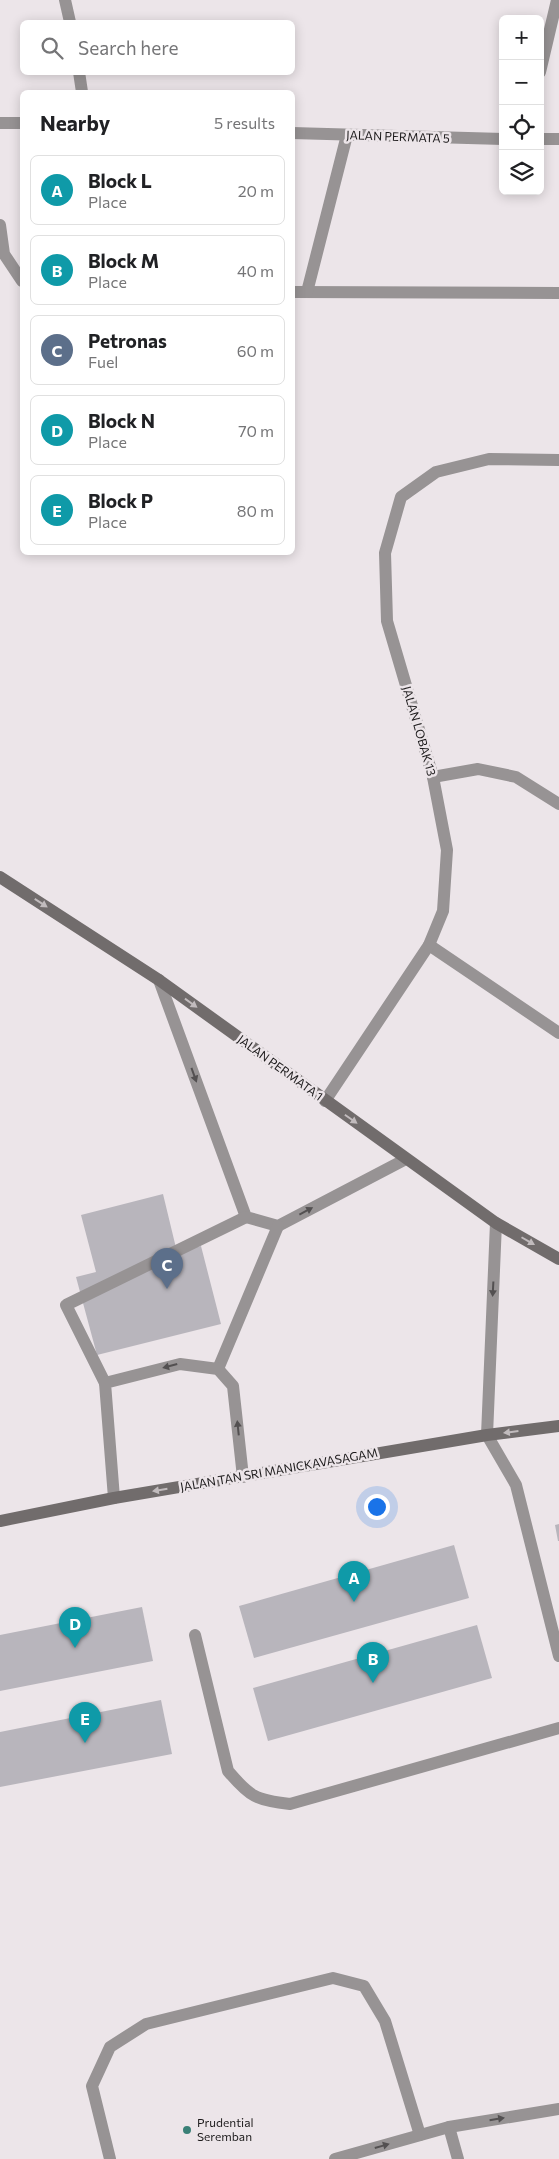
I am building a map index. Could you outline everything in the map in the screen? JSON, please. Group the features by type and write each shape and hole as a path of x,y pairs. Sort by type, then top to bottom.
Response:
{"main road":[{"name":"JALAN PERMATA 1","path":"0,877 159,980 496,1223 559,1259"},
{"name":"JALAN TAN SRI MANICKAVASAGAM","path":"0,1521 114,1498 487,1435 559,1426"}],"street":[{"path":"66,0 70,20"},
{"path":"543,60 557,0"},
{"path":"79,75 82,90"},
{"path":"0,123 20,123"},
{"name":"JALAN PERMATA 5","path":"295,133 499,139"},
{"path":"307,292 347,135"},
{"path":"544,140 559,139"},
{"path":"0,225 4,254 20,278"},
{"path":"295,292 559,292"},
{"name":"JALAN LOBAK 13","path":"325,1101 429,945 443,911 447,850 433,777 387,621 385,553 402,497 436,472 489,459 559,460"},
{"path":"433,777 478,769 516,777 559,804"},
{"path":"429,945 559,1033"},
{"path":"159,980 246,1217"},
{"path":"218,1369 278,1226 406,1159"},
{"path":"114,1498 105,1383 66,1306 246,1217 278,1226"},
{"path":"496,1223 487,1435 516,1485 559,1656"},
{"path":"105,1383 180,1364 218,1369 233,1386 243,1477"},
{"path":"195,1635 228,1771 243,1788 263,1801 290,1804 559,1728"},
{"path":"110,2159 92,2086 110,2047 146,2024 333,1978 364,1986 385,2021 420,2135"},
{"path":"335,2159 449,2127 559,2109"},
{"path":"449,2127 458,2159"}],"building":[{"path":"163,1194 177,1252 201,1246 221,1324 97,1355 76,1277 96,1272 81,1215"},
{"path":"559,1524 559,1541 558,1541 555,1525"},
{"path":"454,1545 469,1598 254,1658 239,1606"},
{"path":"142,1607 153,1661 0,1691 0,1635"},
{"path":"477,1625 492,1678 268,1741 253,1688"},
{"path":"161,1700 172,1754 0,1787 0,1732"}],"place":[{"name":"Petronas","path":"167,1289"},
{"name":"Block L","path":"354,1602"},
{"name":"Block N","path":"75,1648"},
{"name":"Block M","path":"373,1683"},
{"name":"Block P","path":"85,1743"},
{"name":"Prudential Seremban","path":"187,2130"}]}
